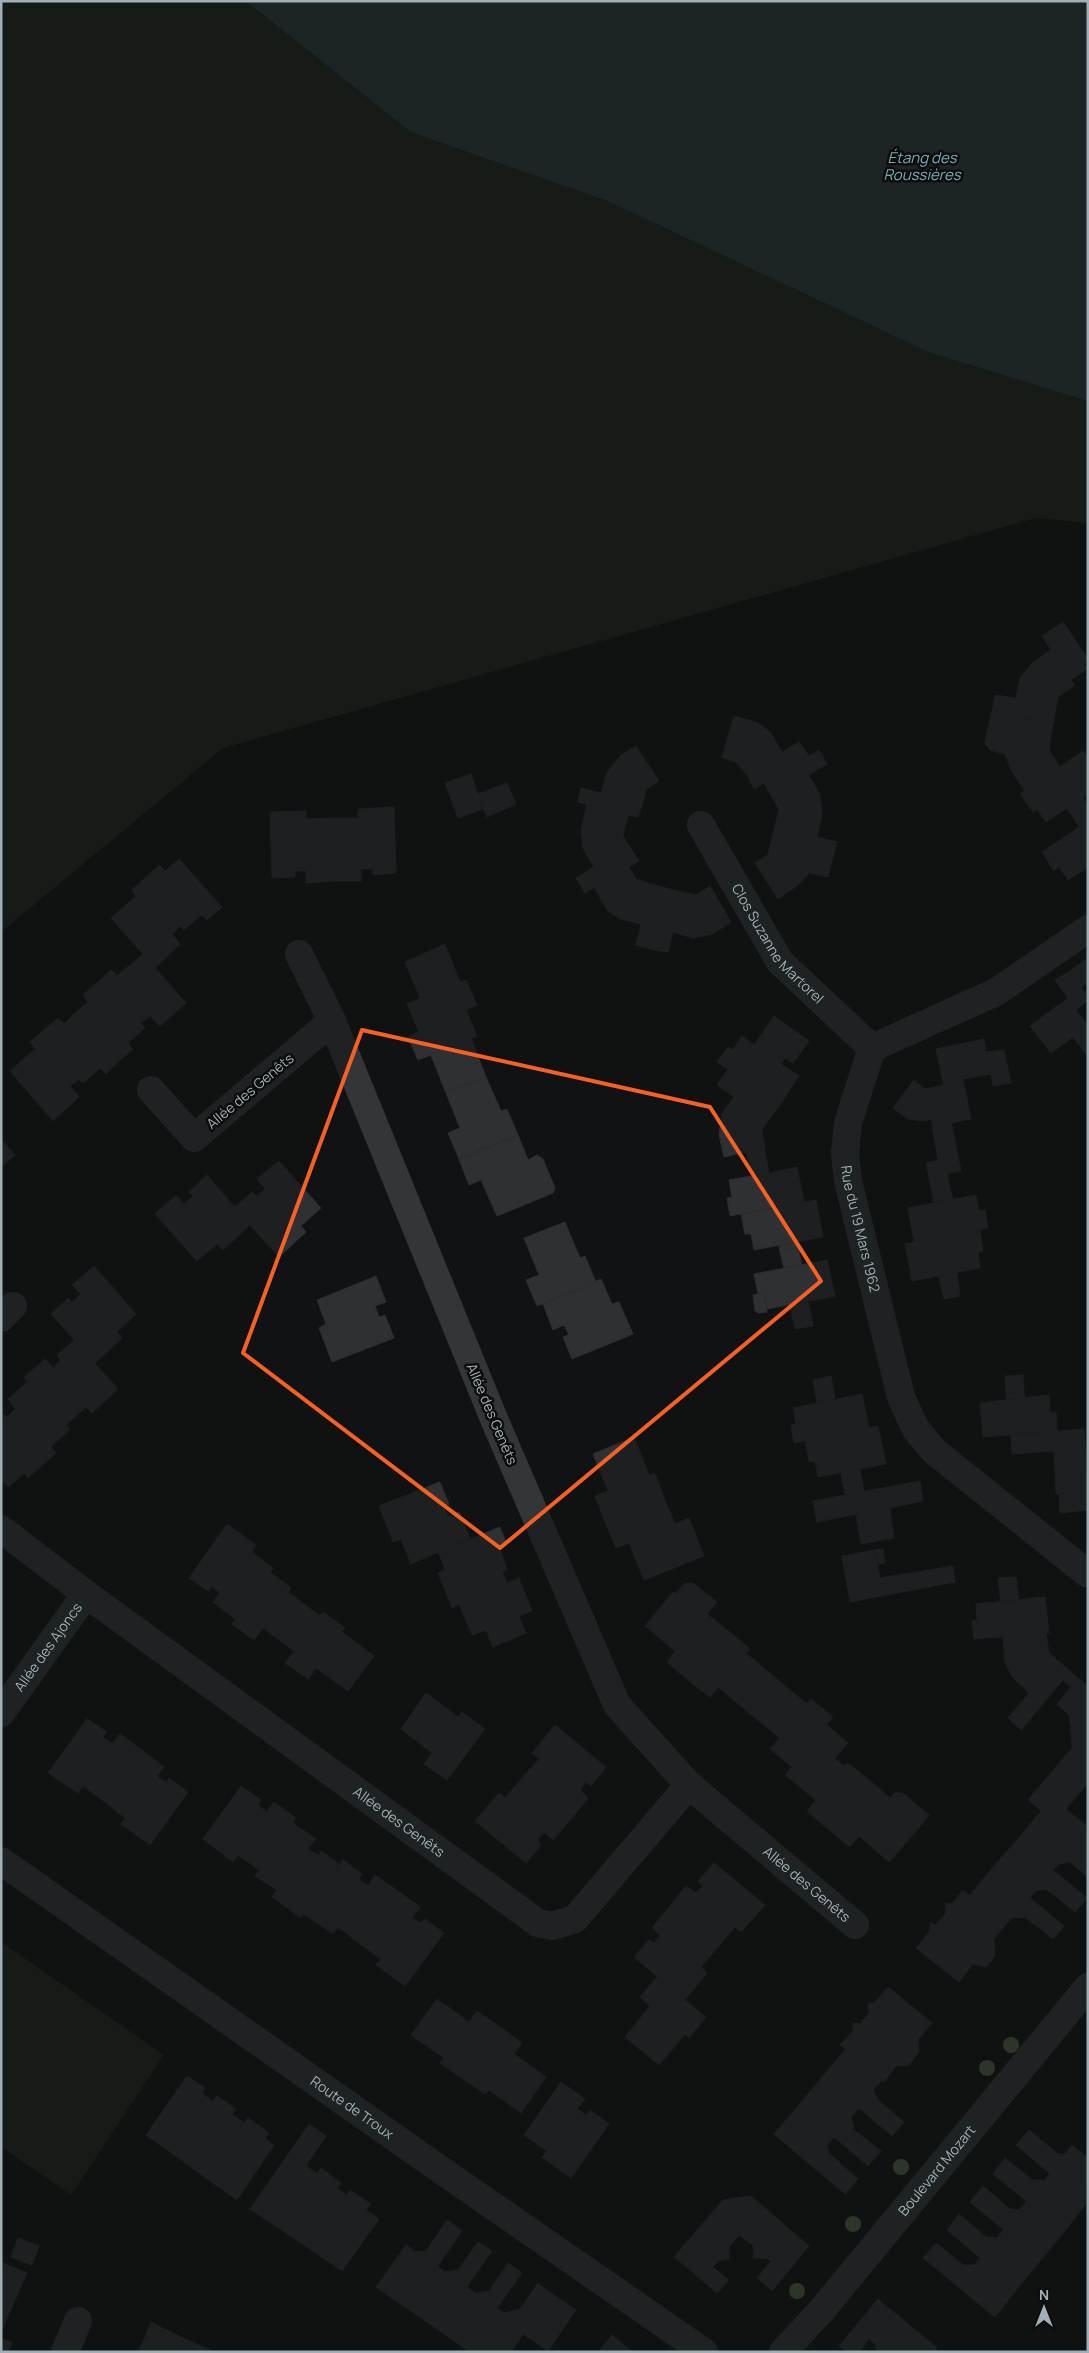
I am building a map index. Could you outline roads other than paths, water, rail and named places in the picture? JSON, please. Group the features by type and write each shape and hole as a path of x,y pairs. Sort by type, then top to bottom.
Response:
{"street":[{"name":"Clos Suzanne Martorel","path":"701,825 780,962 872,1048"},
{"path":"872,1048 996,992 1088,929"},
{"name":"Allée des Genêts","path":"299,954 332,1021 494,1419 617,1705 689,1785 855,1926"},
{"name":"Allée des Genêts","path":"151,1090 194,1138 332,1021"},
{"name":"Rue du 19 Mars 1962","path":"872,1048 848,1123 846,1154 848,1181 901,1397 915,1428 934,1451 1088,1574"},
{"name":"Allée des Ajoncs","path":"1,1529 86,1594 1,1713"},
{"name":"Allée des Genêts","path":"86,1594 538,1924 552,1926 575,1919 689,1785"},
{"name":"Route de Troux","path":"1,1861 416,2154 704,2352"},
{"name":"Boulevard Mozart","path":"782,2352 821,2311 1088,1987"},
{"path":"65,2352 78,2321"}],"water":[{"name":"Étang des Roussières","path":"246,1 1088,1 1088,401 929,352 608,201 411,132"}]}
